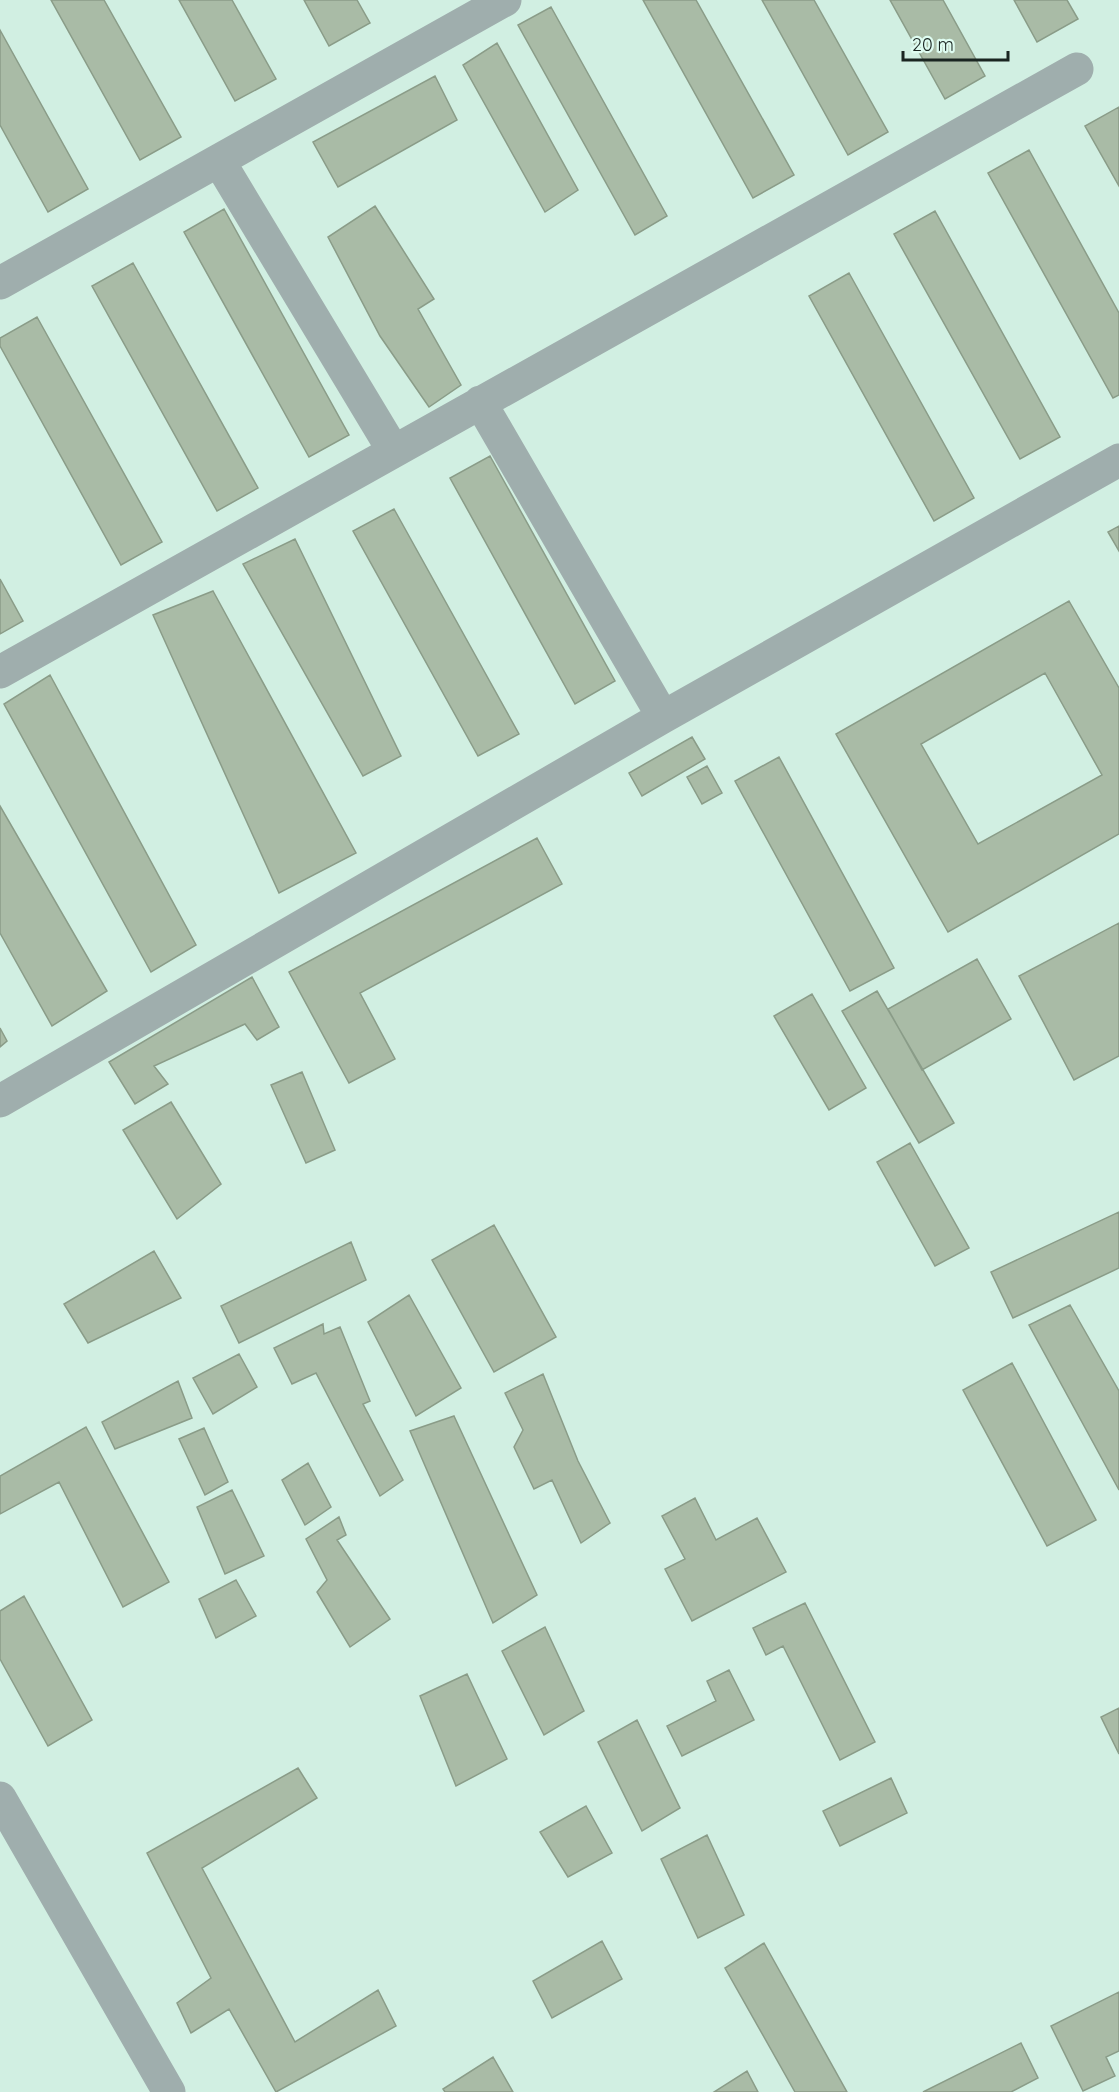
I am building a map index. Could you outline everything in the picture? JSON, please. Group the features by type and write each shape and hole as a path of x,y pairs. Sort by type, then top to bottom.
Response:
{"street":[{"path":"0,283 505,0"},
{"path":"0,672 1077,69"},
{"path":"219,161 393,450"},
{"path":"480,402 663,717"},
{"path":"0,1101 663,717 1119,460"},
{"path":"0,1798 169,2092"}],"building":[{"path":"51,0 104,0 181,137 140,160"},
{"path":"179,0 232,0 276,79 235,101"},
{"path":"304,0 357,0 370,23 329,46"},
{"path":"643,0 696,0 794,175 753,198"},
{"path":"762,0 814,0 888,132 848,155"},
{"path":"890,0 943,0 985,76 945,99"},
{"path":"1014,0 1067,0 1078,19 1037,42"},
{"path":"551,7 667,216 635,235 518,25"},
{"path":"0,30 88,189 48,212 0,125"},
{"path":"497,43 578,190 545,212 463,65"},
{"path":"435,76 457,120 338,187 313,142"},
{"path":"1119,107 1119,186 1085,126"},
{"path":"1029,150 1119,313 1119,395 1113,398 988,173"},
{"path":"375,206 434,299 418,309 461,385 429,407 380,336 328,237"},
{"path":"224,209 349,435 309,457 184,232"},
{"path":"935,211 1060,437 1020,459 894,234"},
{"path":"133,263 258,488 217,511 92,286"},
{"path":"849,273 974,498 934,521 809,296"},
{"path":"37,317 162,542 121,565 0,346 0,338"},
{"path":"490,456 615,681 575,704 450,478"},
{"path":"394,509 519,734 478,756 353,531"},
{"path":"1119,526 1119,551 1108,532"},
{"path":"295,539 401,756 363,776 243,564"},
{"path":"0,579 23,621 0,634"},
{"path":"213,591 356,853 279,893 153,615"},
{"path":"1069,601 1119,688 1119,834 948,932 836,734","holes":["1045,673 1102,775 978,844 921,744"]},
{"path":"50,675 196,945 151,972 4,704"},
{"path":"692,737 705,759 642,796 629,773"},
{"path":"779,757 894,968 850,991 735,781"},
{"path":"707,766 722,793 702,804 687,777"},
{"path":"0,806 107,991 52,1026 0,933"},
{"path":"537,838 562,884 360,993 395,1059 349,1083 289,972"},
{"path":"1119,923 1119,1056 1074,1080 1019,976"},
{"path":"977,959 1011,1019 922,1070 888,1009"},
{"path":"252,977 279,1027 257,1040 245,1024 154,1066 168,1084 135,1104 109,1062"},
{"path":"877,991 954,1123 919,1143 842,1011"},
{"path":"812,994 866,1088 829,1110 774,1016"},
{"path":"0,1028 7,1041 0,1047"},
{"path":"302,1072 335,1150 306,1163 271,1085"},
{"path":"171,1102 221,1184 177,1219 123,1130"},
{"path":"910,1143 969,1248 935,1266 877,1162"},
{"path":"1119,1212 1119,1268 1013,1318 991,1272"},
{"path":"494,1225 556,1337 494,1372 432,1260"},
{"path":"351,1242 366,1280 239,1343 221,1306"},
{"path":"154,1251 181,1298 88,1343 64,1304"},
{"path":"409,1295 461,1388 416,1416 368,1322"},
{"path":"1070,1305 1119,1391 1119,1490 1029,1325"},
{"path":"323,1324 324,1334 340,1327 370,1401 363,1404 403,1480 380,1496 316,1373 292,1384 274,1348"},
{"path":"239,1354 257,1387 213,1414 193,1378"},
{"path":"1012,1363 1096,1520 1047,1546 963,1390"},
{"path":"543,1374 578,1461 610,1523 581,1543 552,1480 534,1489 514,1447 523,1430 505,1393"},
{"path":"178,1381 192,1418 115,1449 102,1422"},
{"path":"454,1416 537,1595 493,1623 410,1431"},
{"path":"86,1427 169,1582 123,1607 59,1482 0,1514 0,1476"},
{"path":"204,1428 228,1482 205,1495 179,1439"},
{"path":"308,1463 331,1507 305,1525 282,1480"},
{"path":"232,1490 264,1556 225,1574 197,1507"},
{"path":"695,1498 716,1540 757,1518 786,1572 692,1621 665,1569 685,1559 662,1516"},
{"path":"339,1517 346,1535 337,1540 390,1619 350,1647 317,1592 327,1580 306,1539"},
{"path":"236,1580 256,1616 216,1638 199,1599"},
{"path":"24,1596 92,1720 48,1746 0,1659 0,1611"},
{"path":"805,1603 875,1742 840,1760 783,1646 766,1655 753,1628"},
{"path":"545,1627 584,1711 544,1735 502,1651"},
{"path":"729,1670 754,1720 682,1756 667,1726 716,1701 707,1681"},
{"path":"467,1674 507,1759 456,1786 420,1696"},
{"path":"1119,1708 1119,1754 1101,1717"},
{"path":"637,1720 680,1808 642,1831 598,1742"},
{"path":"298,1768 317,1798 202,1868 295,2042 378,1990 396,2026 276,2092 229,2009 191,2033 177,2003 211,1978 147,1853"},
{"path":"891,1778 907,1813 840,1846 823,1811"},
{"path":"586,1806 612,1853 568,1877 540,1832"},
{"path":"707,1835 744,1915 698,1938 661,1859"},
{"path":"602,1941 622,1979 552,2018 533,1981"},
{"path":"764,1943 847,2092 795,2092 725,1968"},
{"path":"1119,1992 1119,2051 1106,2057 1115,2076 1083,2091 1051,2026"},
{"path":"1021,2043 1038,2078 1011,2092 923,2092"},
{"path":"493,2057 513,2092 445,2092 443,2089"},
{"path":"747,2071 758,2092 714,2092"}]}
